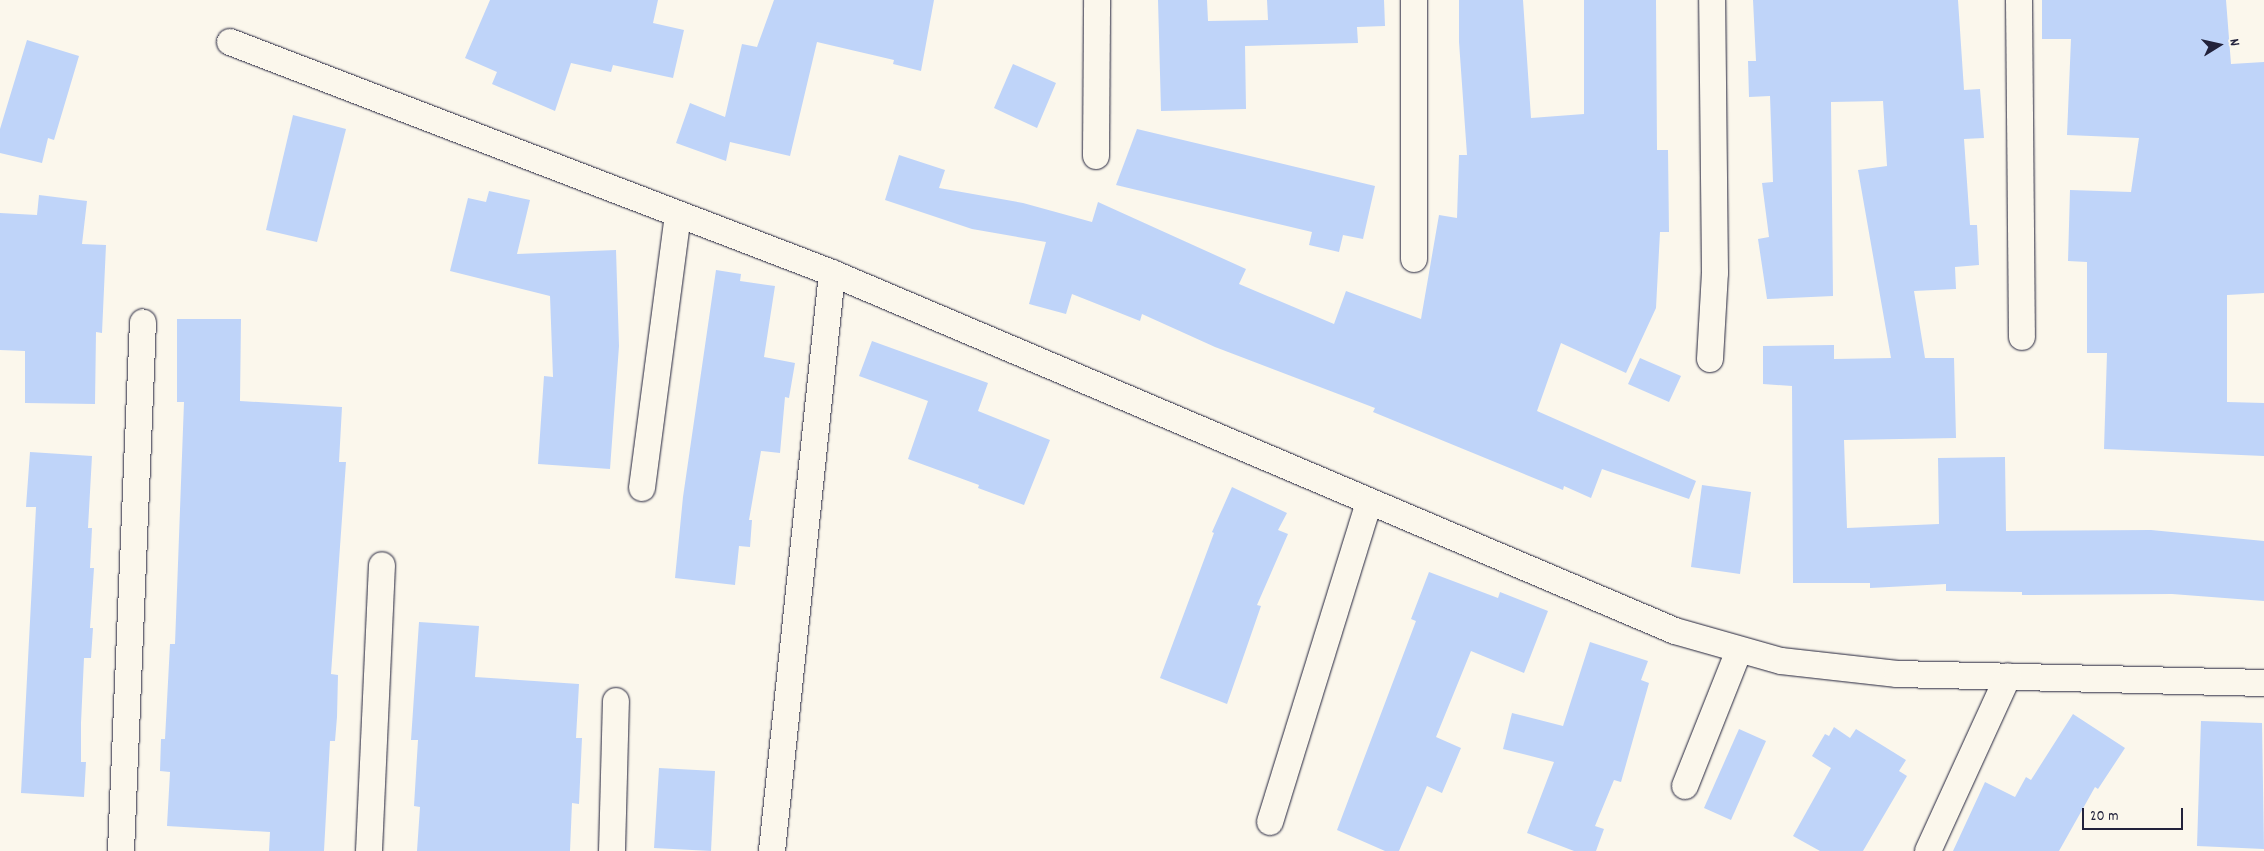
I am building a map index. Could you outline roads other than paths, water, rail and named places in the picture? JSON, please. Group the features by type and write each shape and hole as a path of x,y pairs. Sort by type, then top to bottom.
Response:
{"street":[{"path":"1096,156 1097,0"},
{"path":"1414,0 1414,259"},
{"path":"1710,359 1715,274 1712,0"},
{"path":"2019,0 2022,337"},
{"path":"230,42 832,274 1676,631 1781,662 1897,674 2264,683"},
{"path":"642,488 678,215"},
{"path":"772,851 832,274"},
{"path":"121,851 143,322"},
{"path":"1270,822 1370,503"},
{"path":"369,851 382,565"},
{"path":"1685,786 1739,650"},
{"path":"1928,851 2008,676"},
{"path":"612,851 616,701"}]}
